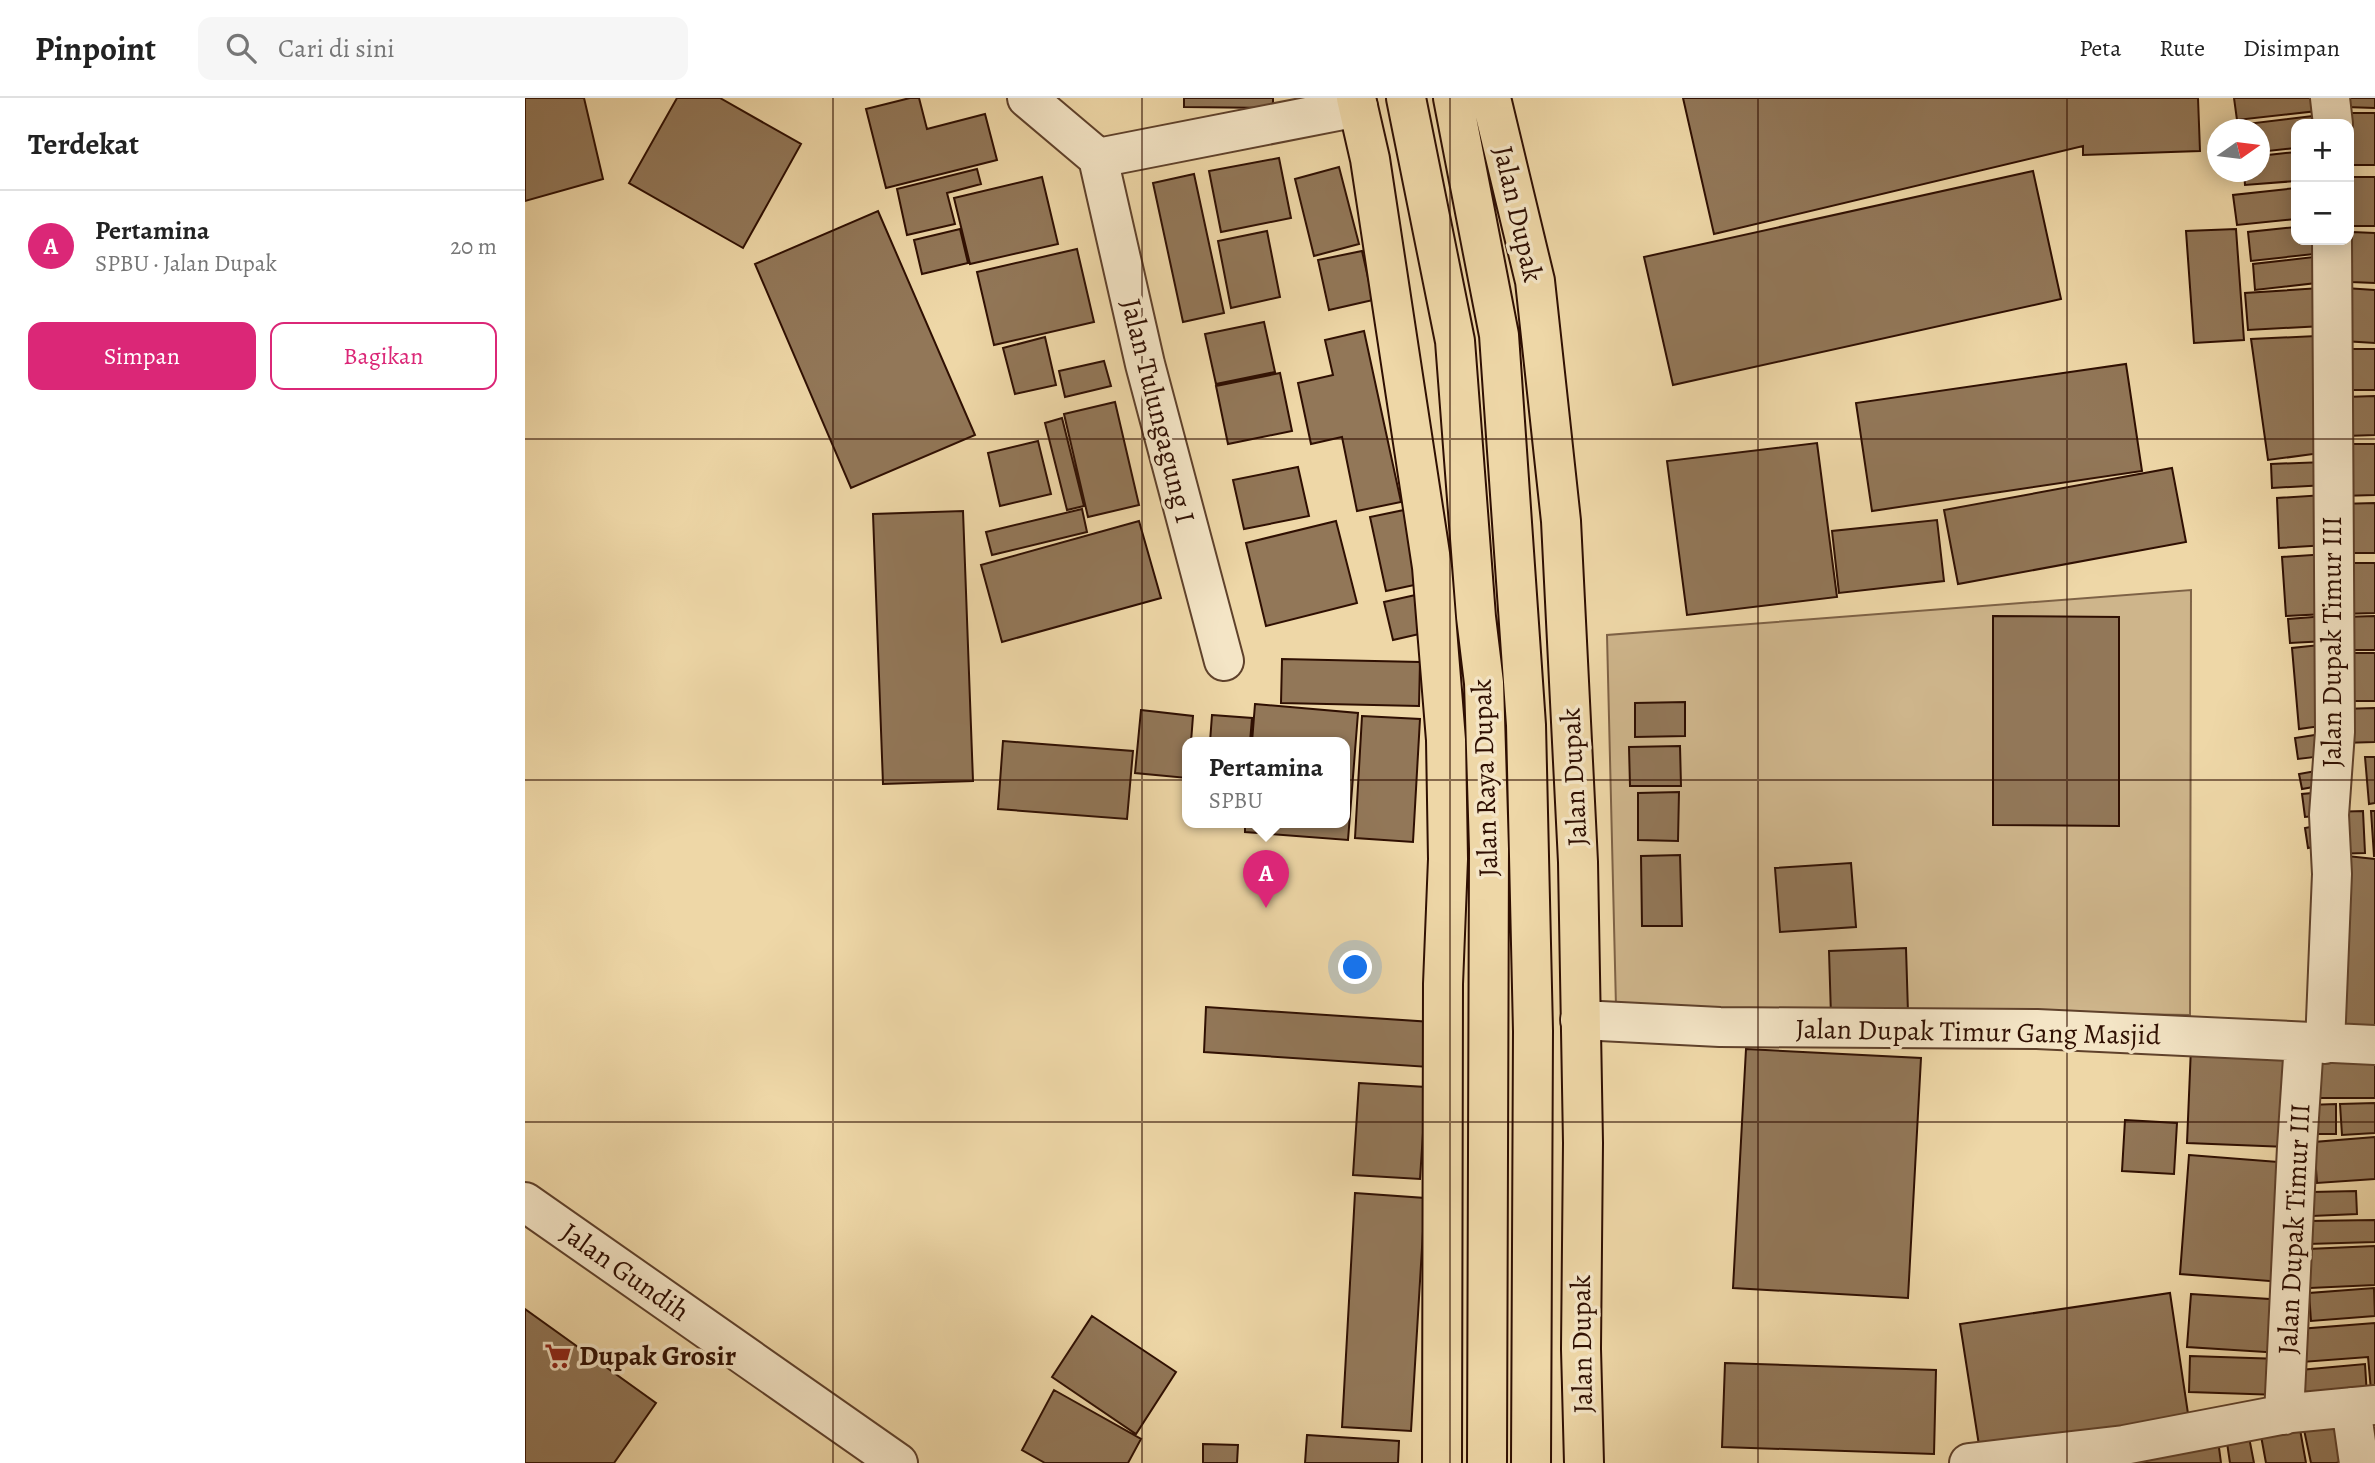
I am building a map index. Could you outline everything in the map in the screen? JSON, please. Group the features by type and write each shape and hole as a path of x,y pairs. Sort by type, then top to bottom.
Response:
{"main road":[{"name":"Jalan Raya Dupak","path":"1406,98 1455,341 1476,617 1484,683 1489,849 1487,1463"},
{"name":"Jalan Raya Dupak","path":"1453,98 1499,334 1526,725 1534,1031 1531,1463"},
{"name":"Jalan Dupak","path":"1492,98 1535,281 1562,521 1578,862 1583,1143 1581,1349 1584,1463"},
{"path":"1357,103 1370,159 1426,526 1446,740 1442,1463"},
{"path":"1435,614 1476,617"},
{"path":"1444,1252 1487,1253"}],"street":[{"path":"1027,98 1098,158 1357,103"},
{"path":"2330,98 2332,119"},
{"name":"Jalan Tulungagung I","path":"1098,158 1145,365 1224,662"},
{"name":"Jalan Dupak Timur III","path":"2284,1415 2297,1147 2314,1044 2332,874 2329,815 2335,732 2332,245"},
{"name":"Jalan Dupak Timur Gang Masjid","path":"1580,1020 1720,1027 2037,1029 2375,1045"},
{"name":"Jalan Gundih","path":"525,1202 898,1463"},
{"path":"1969,1463 2124,1445 2284,1415 2363,1406 2359,1463"}],"shaded area":[{"path":"2191,590 2190,1015 1616,1007 1607,635"}],"building":[{"path":"525,98 584,98 603,179 525,201"},
{"path":"677,98 720,98 801,144 743,248 629,183"},
{"path":"919,98 927,129 985,114 997,160 886,188 866,109"},
{"path":"1184,98 1273,98 1273,108 1184,107"},
{"path":"1683,98 2198,98 2200,151 2083,155 2083,146 1714,234"},
{"path":"2234,98 2315,98 2317,111 2237,119"},
{"path":"2345,98 2375,98 2375,108 2346,107"},
{"path":"2348,113 2375,113 2375,165 2354,165 2354,119 2348,119"},
{"path":"2312,116 2312,119 2291,119 2291,149 2270,151 2270,121"},
{"path":"2291,153 2291,181 2245,185 2245,182 2270,182 2270,155"},
{"path":"1279,158 1291,218 1221,232 1209,171"},
{"path":"1339,167 1359,244 1314,256 1295,179"},
{"path":"977,169 981,184 947,193 955,224 907,235 897,189"},
{"path":"2033,171 2061,299 1673,385 1644,257"},
{"path":"1194,174 1224,313 1183,322 1153,183"},
{"path":"1042,177 1058,244 970,264 954,198"},
{"path":"2354,177 2375,177 2375,226 2354,226"},
{"path":"2291,189 2291,220 2237,225 2233,195"},
{"path":"878,211 975,435 851,488 755,264"},
{"path":"2291,228 2291,245 2322,245 2323,253 2251,261 2248,232"},
{"path":"960,229 968,263 922,274 914,240"},
{"path":"2236,229 2244,340 2194,343 2186,231"},
{"path":"1267,231 1280,297 1231,308 1218,241"},
{"path":"2354,232 2375,233 2375,283 2351,282"},
{"path":"1077,249 1094,322 994,345 977,272"},
{"path":"1362,251 1373,300 1329,310 1318,260"},
{"path":"2322,256 2325,282 2255,290 2253,264"},
{"path":"2320,288 2323,326 2248,330 2245,293"},
{"path":"2345,288 2375,290 2375,343 2343,341"},
{"path":"1264,322 1275,372 1216,384 1205,334"},
{"path":"1364,331 1401,502 1357,511 1342,437 1311,444 1298,383 1333,375 1325,340"},
{"path":"2316,336 2321,453 2268,460 2251,339"},
{"path":"1045,337 1056,385 1015,394 1003,348"},
{"path":"2340,349 2375,349 2375,390 2339,390"},
{"path":"1104,361 1111,386 1065,397 1059,371"},
{"path":"2126,364 2142,471 1872,511 1856,403"},
{"path":"1280,373 1292,431 1228,444 1216,386"},
{"path":"2375,396 2375,435 2346,436 2345,397"},
{"path":"1115,402 1139,505 1088,517 1064,414"},
{"path":"1062,418 1084,506 1067,510 1045,423"},
{"path":"1038,441 1051,494 1000,506 988,453"},
{"path":"1817,443 1837,597 1687,615 1667,461"},
{"path":"2340,444 2375,444 2375,495 2341,496"},
{"path":"2325,462 2326,485 2272,488 2271,464"},
{"path":"1298,467 1309,516 1244,529 1233,480"},
{"path":"2172,468 2186,542 1958,584 1944,510"},
{"path":"2324,495 2327,545 2279,548 2277,498"},
{"path":"2375,503 2375,553 2339,553 2339,504"},
{"path":"1082,509 1087,532 992,555 986,532"},
{"path":"1404,510 1419,584 1386,591 1370,517"},
{"path":"963,511 973,781 883,784 873,514"},
{"path":"1937,520 1944,581 1839,593 1832,531"},
{"path":"1139,521 1161,598 1002,642 981,565"},
{"path":"1336,521 1357,603 1266,626 1246,543"},
{"path":"2327,554 2325,614 2286,616 2282,557"},
{"path":"2340,563 2375,563 2375,613 2340,614"},
{"path":"1420,594 1428,632 1393,640 1384,602"},
{"path":"1993,616 2119,617 2119,826 1993,825"},
{"path":"2326,616 2327,641 2290,643 2288,619"},
{"path":"2375,616 2375,650 2345,650 2344,617"},
{"path":"2329,644 2328,725 2299,729 2292,648"},
{"path":"2345,653 2375,653 2375,701 2344,701"},
{"path":"1282,659 1420,662 1419,706 1281,703"},
{"path":"1685,702 1685,736 1635,737 1635,703"},
{"path":"1255,704 1358,713 1350,815 1350,737 1252,737"},
{"path":"2375,708 2375,742 2342,743 2341,709"},
{"path":"1141,710 1193,716 1191,737 1182,737 1182,778 1135,773"},
{"path":"1212,715 1252,718 1250,737 1210,737"},
{"path":"1362,716 1420,719 1413,842 1355,838"},
{"path":"2328,733 2332,755 2298,759 2295,738"},
{"path":"1003,741 1133,751 1127,819 998,809"},
{"path":"1680,746 1681,786 1630,786 1629,747"},
{"path":"2365,757 2375,757 2375,803 2369,804"},
{"path":"2327,769 2330,784 2302,789 2299,774"},
{"path":"1679,792 1678,841 1638,840 1638,793"},
{"path":"2323,792 2325,815 2305,817 2302,794"},
{"path":"2363,811 2365,853 2333,854 2331,812"},
{"path":"2371,811 2375,811 2375,856 2374,856"},
{"path":"2326,824 2330,844 2308,848 2305,828"},
{"path":"1245,828 1349,828 1348,840 1245,832"},
{"path":"1680,855 1682,926 1642,926 1641,856"},
{"path":"2347,856 2375,859 2375,1034 2327,1027"},
{"path":"1851,863 1856,927 1780,932 1775,868"},
{"path":"1906,948 1908,1013 1831,1016 1829,951"},
{"path":"1206,1007 1432,1022 1429,1067 1204,1052"},
{"path":"2191,1047 2295,1052 2291,1147 2187,1143"},
{"path":"1746,1049 1921,1058 1908,1298 1733,1288"},
{"path":"2313,1055 2375,1055 2375,1098 2314,1098"},
{"path":"1359,1083 1426,1087 1420,1179 1353,1175"},
{"path":"2375,1103 2375,1133 2342,1135 2340,1104"},
{"path":"2336,1104 2336,1134 2308,1134 2308,1105"},
{"path":"2125,1120 2177,1123 2174,1174 2122,1171"},
{"path":"2375,1137 2375,1179 2317,1183 2314,1142"},
{"path":"2189,1155 2291,1163 2282,1282 2180,1274"},
{"path":"2356,1191 2357,1214 2312,1216 2312,1192"},
{"path":"1355,1193 1425,1198 1411,1431 1342,1427"},
{"path":"2375,1220 2375,1242 2308,1244 2307,1221"},
{"path":"2375,1246 2375,1285 2310,1288 2308,1249"},
{"path":"2374,1288 2375,1316 2311,1321 2309,1293"},
{"path":"2170,1293 2190,1427 1981,1458 1960,1324"},
{"path":"2191,1294 2285,1300 2281,1353 2187,1347"},
{"name":"Dupak Grosir","path":"525,1309 656,1403 614,1463 525,1463"},
{"path":"1092,1316 1176,1372 1136,1434 1052,1377"},
{"path":"2375,1323 2375,1390 2371,1390 2368,1357 2302,1362 2299,1329"},
{"path":"2190,1356 2281,1359 2280,1395 2189,1392"},
{"path":"1725,1363 1936,1370 1934,1454 1722,1447"},
{"path":"2365,1364 2367,1396 2292,1402 2289,1371"},
{"path":"1054,1390 1141,1439 1128,1463 1045,1463 1022,1450"},
{"path":"2347,1416 2356,1459 2336,1463 2311,1463 2303,1425"},
{"path":"2298,1418 2306,1463 2266,1463 2259,1425"},
{"path":"2248,1432 2254,1463 2230,1463 2226,1436"},
{"path":"1307,1435 1399,1441 1398,1463 1305,1463"},
{"path":"2218,1440 2221,1463 2103,1463"},
{"path":"1203,1444 1238,1445 1237,1463 1203,1463"}],"place":[{"name":"Pertamina","path":"1266,908"},
{"name":"Dupak Grosir","path":"558,1356"}]}
